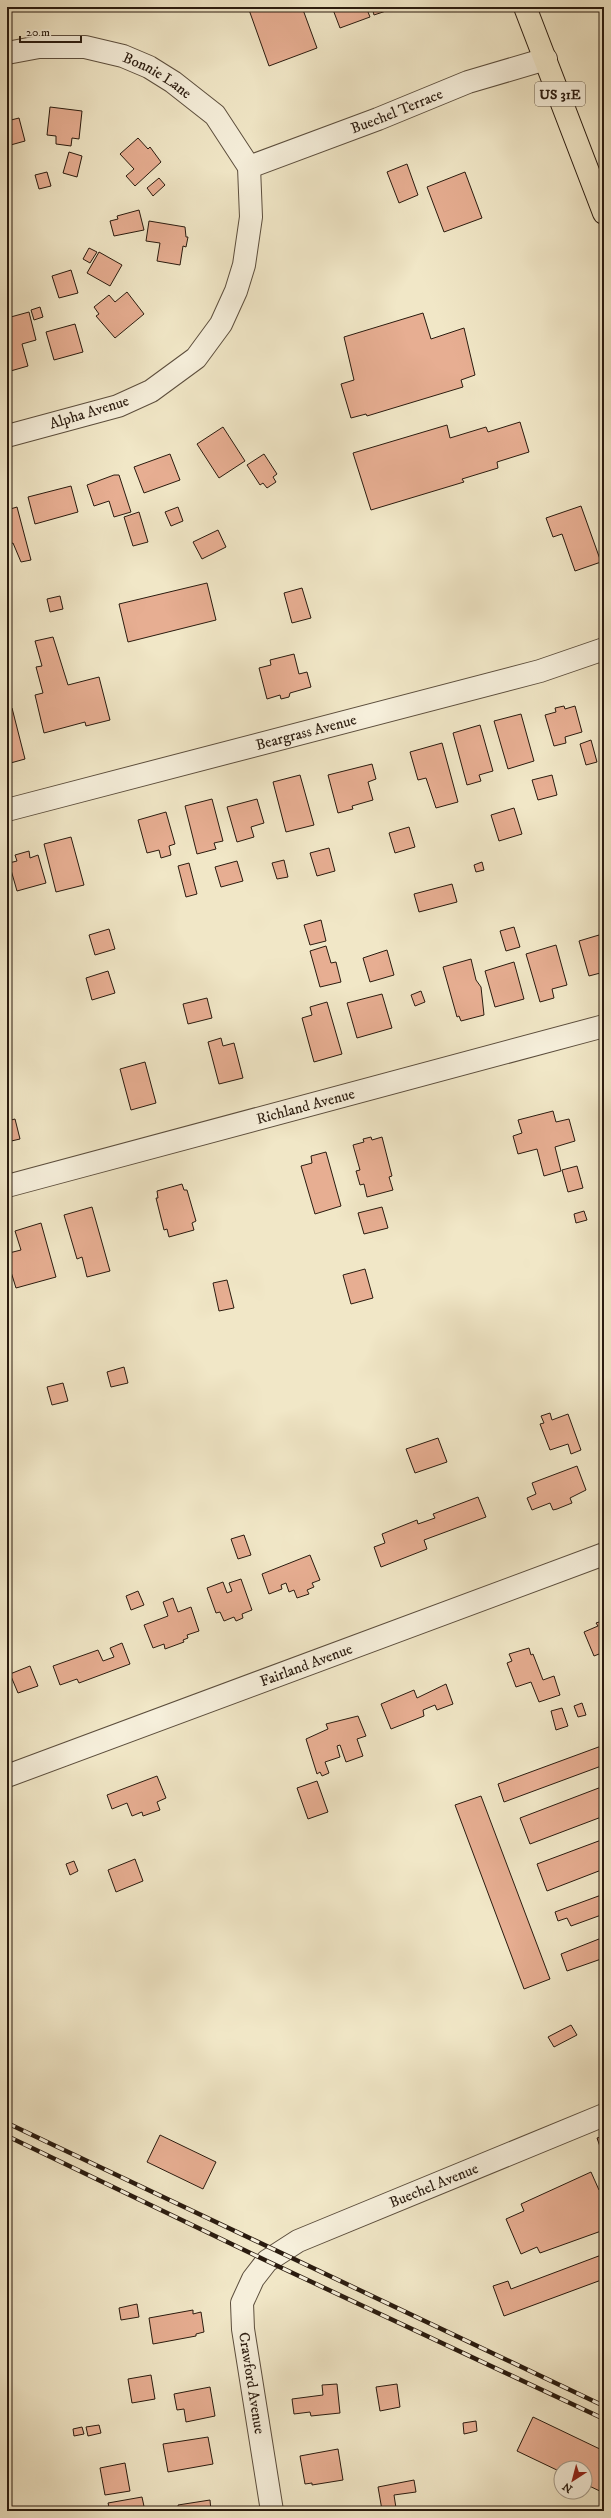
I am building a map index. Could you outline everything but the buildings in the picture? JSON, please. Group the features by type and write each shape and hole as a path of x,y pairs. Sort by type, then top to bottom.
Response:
{"main road":[{"name":"US 31E","path":"525,7 604,213"}],"street":[{"name":"Bonnie Lane","path":"7,53 39,47 85,47 123,56 149,67 172,82 215,115 249,167"},
{"name":"Buechel Terrace","path":"249,167 378,119 454,87 546,59"},
{"name":"Alpha Avenue","path":"7,436 118,406 151,391 196,358 221,324 236,291 244,265 251,217 249,167"},
{"name":"Beargrass Avenue","path":"7,810 540,670 604,649"},
{"name":"Richland Avenue","path":"7,1186 604,1026"},
{"name":"Fairland Avenue","path":"7,1776 604,1554"},
{"name":"Buechel Avenue","path":"266,2261 298,2241 604,2115"},
{"name":"Crawford Avenue","path":"266,2261 253,2279 242,2304 243,2329 272,2511"}],"railway":[{"path":"7,2123 604,2406"},
{"path":"7,2136 267,2261 604,2419"}]}
